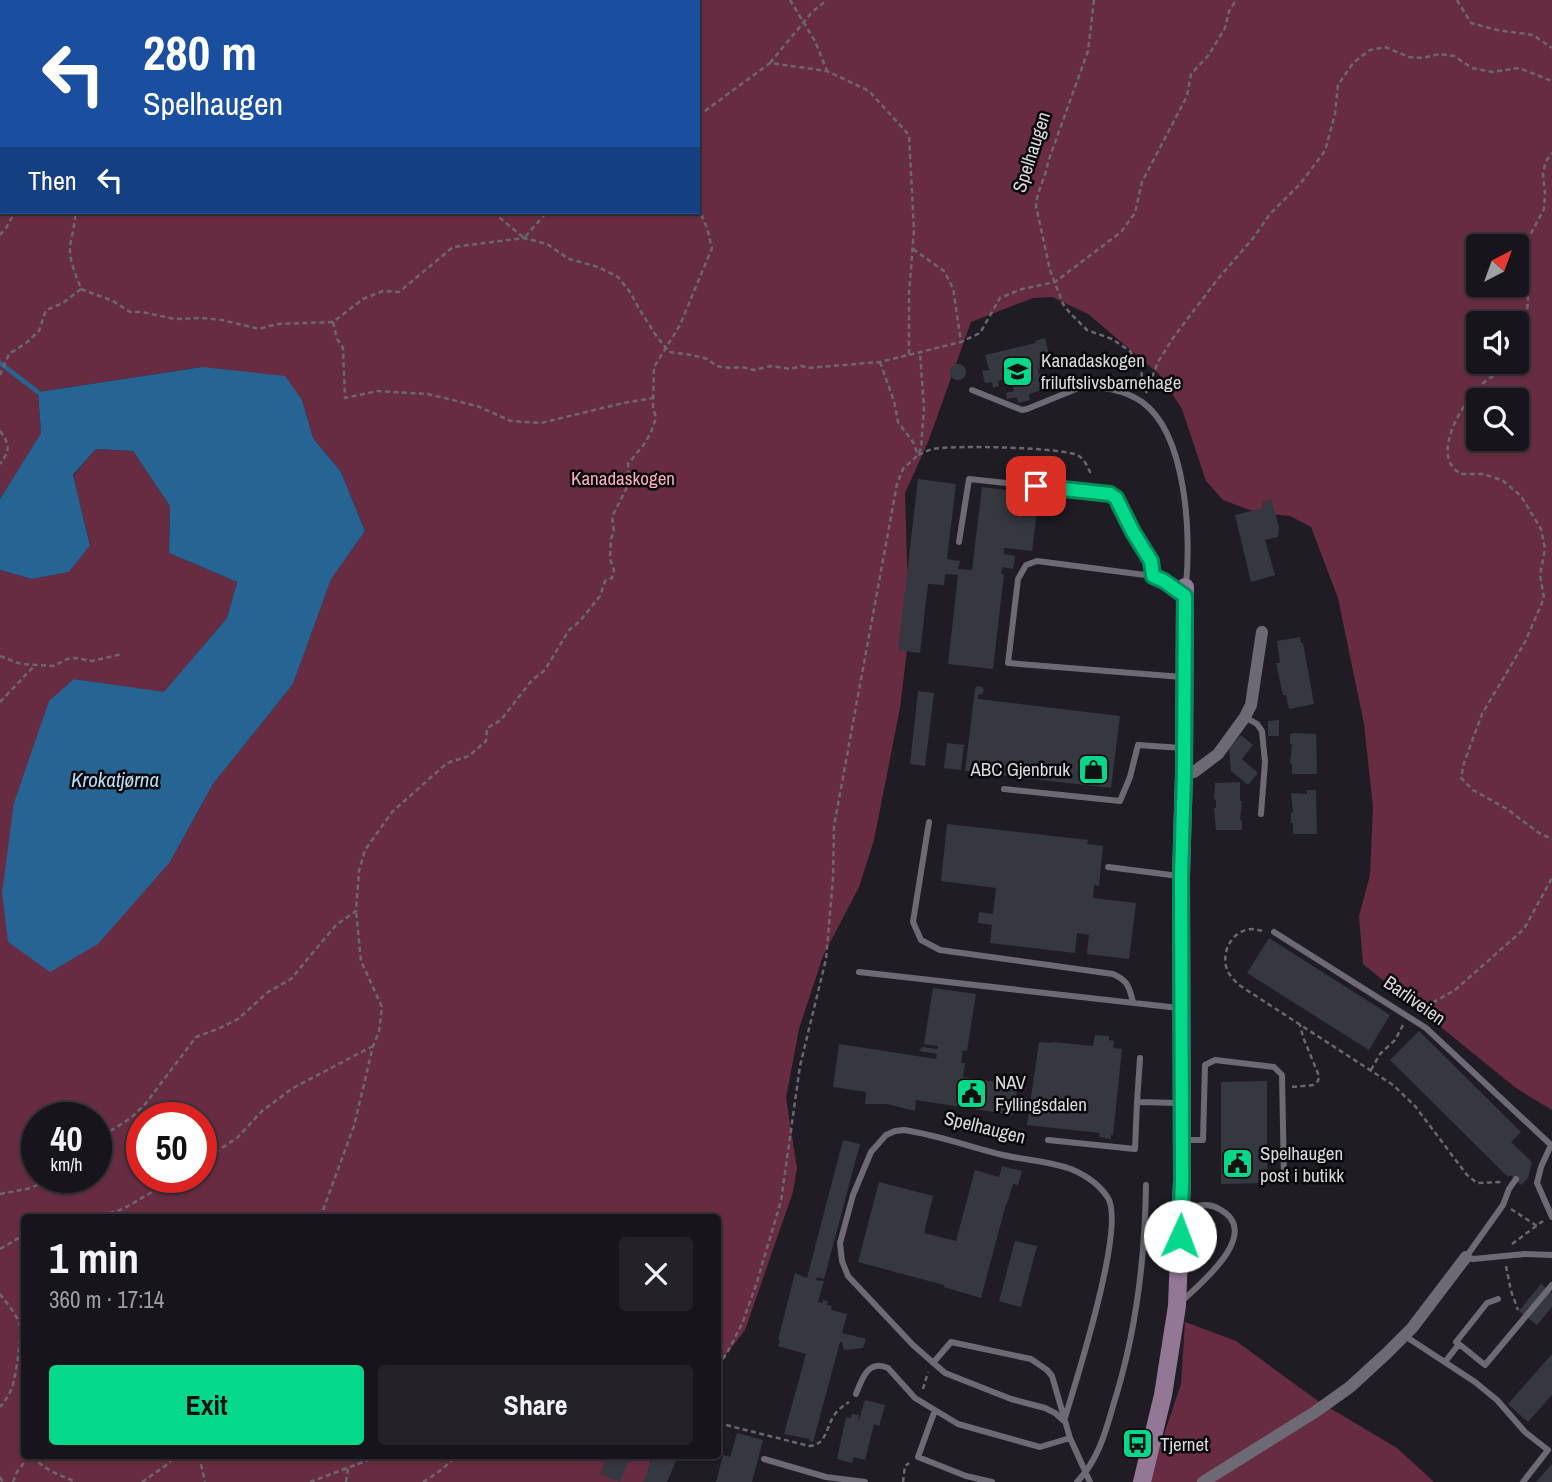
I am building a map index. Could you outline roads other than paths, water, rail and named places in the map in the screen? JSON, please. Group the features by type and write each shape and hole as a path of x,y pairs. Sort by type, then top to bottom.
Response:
{"street":[{"path":"1142,1482 1163,1395 1177,1306 1182,1180 1181,876 1185,592"},
{"path":"1184,773 1194,772 1218,754 1245,718 1251,705 1262,632"},
{"path":"1203,1482 1350,1387 1405,1336 1466,1257"}],"lane":[{"path":"972,390 1022,410 1081,387 1122,392 1142,402 1154,414 1168,438 1184,486 1187,514 1185,592 1153,576 1037,561 1026,565 1018,579 1008,663 1184,677"},
{"path":"959,542 969,479 1110,494 1116,498 1151,561 1153,576"},
{"path":"1245,718 1257,724 1262,731 1265,762 1261,814"},
{"path":"1004,789 1120,801 1130,778 1138,745 1184,748"},
{"path":"929,822 912,922 921,940 940,950 1113,974 1123,979 1129,987 1133,1002"},
{"path":"1108,867 1181,876"},
{"name":"Barliveien","path":"1274,932 1426,1028 1551,1145 1541,1167 1538,1183 1552,1216"},
{"path":"859,972 1181,1008"},
{"path":"1048,1140 1135,1149 1140,1058"},
{"path":"1182,1140 1203,1139 1205,1065 1215,1060 1274,1067 1282,1075 1284,1178"},
{"path":"1138,1102 1181,1103"},
{"name":"Spelhaugen","path":"894,1130 924,1133 977,1149 1060,1166 1077,1172 1096,1184 1109,1199 1112,1234 1107,1266 1064,1421 1045,1408 1011,1399 945,1373 913,1345 848,1276 842,1261 841,1243 853,1195 871,1152 894,1130"},
{"path":"1516,1179 1503,1205 1466,1257 1473,1259 1552,1255"},
{"path":"1077,1482 1090,1467 1102,1444 1125,1370 1144,1252 1146,1185"},
{"path":"1177,1306 1223,1258 1234,1238 1234,1225 1229,1216 1221,1210 1200,1205 1181,1213"},
{"path":"1498,1298 1487,1303 1456,1342 1485,1365 1552,1285"},
{"path":"1405,1336 1475,1382 1497,1400 1525,1432 1550,1448 1523,1482"},
{"path":"933,1363 951,1342 1031,1359 1046,1370 1052,1376 1070,1438 1090,1482"},
{"path":"1446,1362 1459,1344"},
{"path":"856,1394 865,1374 875,1366 883,1366 919,1400 958,1424 1040,1447 1070,1438"},
{"path":"935,1410 918,1457 966,1476 992,1482"},
{"path":"764,1459 826,1479 865,1482"}],"water":[{"name":"Krokatjørna","path":"202,367 285,376 302,400 313,438 341,472 365,531 331,579 293,684 213,784 170,862 98,944 50,972 8,942 2,893 14,803 49,701 74,679 164,692 227,618 237,582 169,553 170,506 133,451 96,449 73,475 90,545 69,572 32,579 0,570 0,499 41,433 38,392"}],"waterway":[{"path":"0,363 38,392"}],"place":[{"name":"Kanadaskogen friluftslivsbarnehage","path":"1018,371"},
{"name":"ABC Gjenbruk","path":"1093,769"},
{"name":"NAV Fyllingsdalen","path":"972,1093"},
{"name":"Spelhaugen post i butikk","path":"1237,1164"},
{"name":"Tjernet","path":"1137,1444"}],"park label":[{"name":"Kanadaskogen","path":"623,478"}]}
